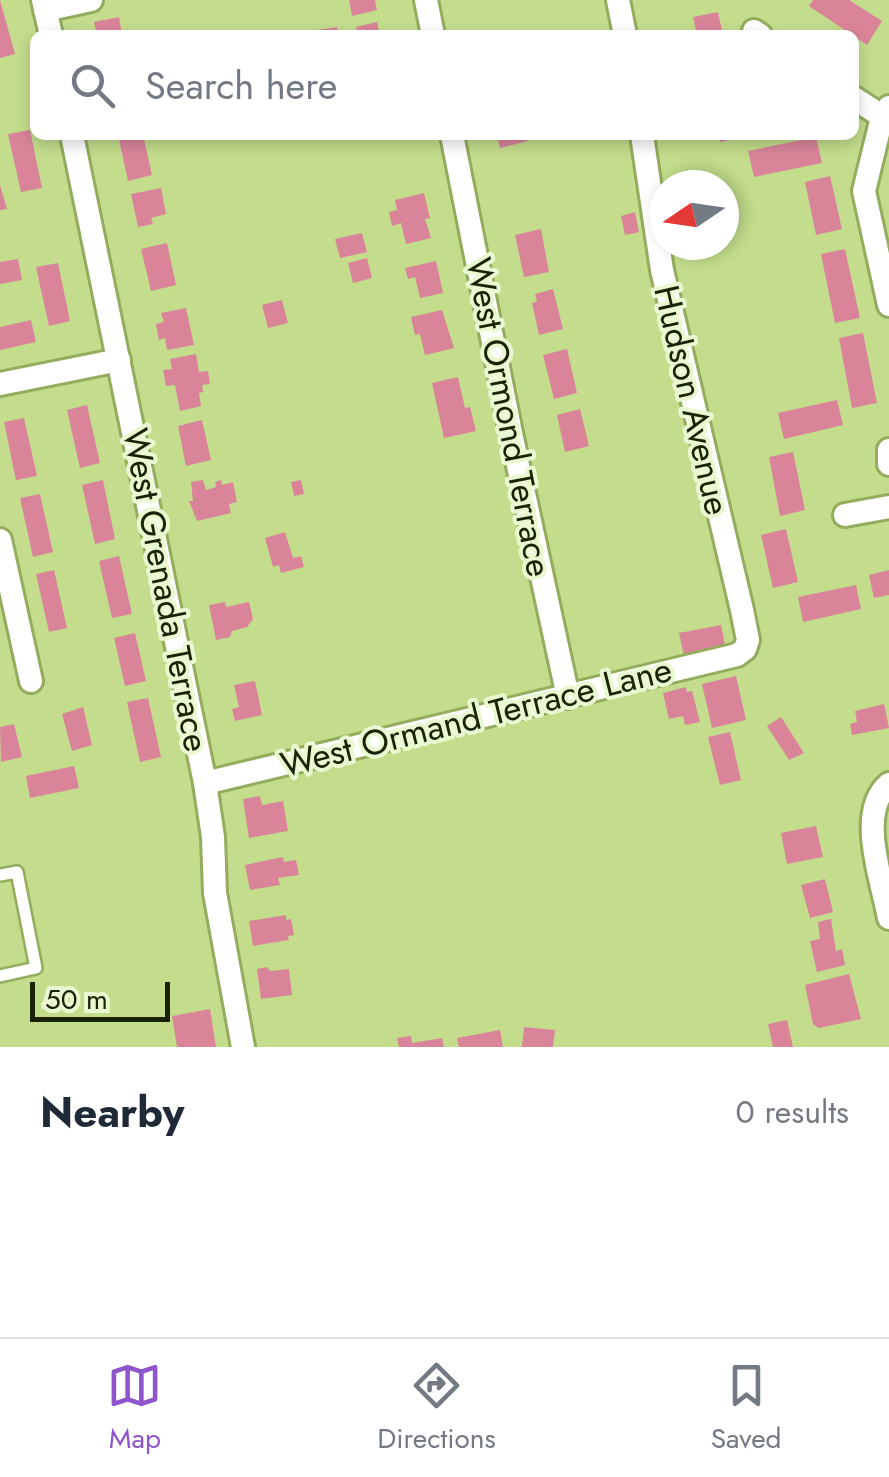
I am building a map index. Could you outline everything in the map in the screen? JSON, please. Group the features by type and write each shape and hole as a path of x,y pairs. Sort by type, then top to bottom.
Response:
{"street":[{"path":"50,30 44,5 91,0"},
{"path":"426,0 431,30"},
{"path":"618,0 624,30"},
{"path":"859,101 887,115 864,192 881,230 889,305"},
{"name":"West Grenada Terrace","path":"73,140 205,782 213,836 215,892 243,1047"},
{"name":"West Ormond Terrace","path":"453,140 510,432 568,697"},
{"name":"Hudson Avenue","path":"643,142 662,270 742,610 748,640 745,650"},
{"path":"0,384 118,360"},
{"path":"889,450 889,464"},
{"path":"845,516 889,506"},
{"path":"0,540 30,680"},
{"name":"West Ormand Terrace Lane","path":"205,782 568,697 745,650"},
{"path":"889,784 876,796 871,815 889,918"}],"lane":[{"path":"0,875 17,872 36,968 0,976"}],"building":[{"path":"0,0 15,54 0,58"},
{"path":"349,0 375,0 377,10 352,16"},
{"path":"813,0 849,0 882,21 867,45 859,40 859,30 845,30 809,6"},
{"path":"718,12 722,30 696,30 693,17"},
{"path":"119,17 121,30 96,30 94,22"},
{"path":"377,22 379,30 357,30 356,27"},
{"path":"30,130 42,188 21,192 8,134"},
{"path":"119,140 144,140 152,175 128,181"},
{"path":"498,140 528,141 500,148"},
{"path":"817,140 822,163 754,177 748,151"},
{"path":"830,176 842,229 816,235 805,182"},
{"path":"0,185 7,209 0,210"},
{"path":"161,188 166,214 151,218 153,224 138,227 131,194"},
{"path":"424,193 430,218 425,219 431,238 406,244 401,223 392,226 389,212 397,210 395,200"},
{"path":"635,212 639,232 625,235 621,216"},
{"path":"541,229 549,272 524,277 515,235"},
{"path":"362,233 367,252 340,258 335,239"},
{"path":"167,243 176,285 151,291 141,249"},
{"path":"845,249 860,318 835,323 821,254"},
{"path":"367,258 372,278 353,283 348,263"},
{"path":"18,259 22,280 0,284 0,262"},
{"path":"436,261 443,293 420,298 415,277 408,279 405,268"},
{"path":"58,263 70,321 49,326 36,267"},
{"path":"553,289 563,329 539,335 532,303 537,302 535,294"},
{"path":"282,300 288,323 268,328 262,305"},
{"path":"186,308 194,345 167,350 165,338 159,340 156,324 164,322 161,313"},
{"path":"442,310 454,348 425,355 411,317"},
{"path":"31,320 36,342 0,350 0,327"},
{"path":"863,333 877,403 852,408 839,338"},
{"path":"567,349 577,393 554,399 543,355"},
{"path":"196,354 199,372 208,371 210,384 202,385 201,406 180,411 175,385 166,386 163,370 172,369 170,359"},
{"path":"458,377 465,408 470,407 476,431 444,438 432,383"},
{"path":"837,400 843,425 784,439 778,413"},
{"path":"87,405 100,463 80,468 67,410"},
{"path":"580,409 589,446 565,452 557,415"},
{"path":"24,418 37,476 16,480 4,422"},
{"path":"202,420 211,460 186,466 178,426"},
{"path":"793,452 805,510 780,516 769,457"},
{"path":"103,480 115,539 95,544 82,485"},
{"path":"203,480 206,490 216,487 215,482 221,480 222,485 233,482 237,502 229,504 231,513 197,521 189,501 193,501 191,482"},
{"path":"301,480 304,494 294,496 291,482"},
{"path":"40,494 53,552 33,557 20,498"},
{"path":"786,529 798,582 773,588 761,535"},
{"path":"285,532 293,558 301,556 304,567 281,573 279,565 273,567 265,538"},
{"path":"119,556 132,614 112,618 99,561"},
{"path":"54,570 67,628 49,632 36,574"},
{"path":"889,570 889,595 874,598 869,575"},
{"path":"856,585 861,609 803,622 798,597"},
{"path":"225,602 226,607 249,602 253,619 247,627 232,631 230,637 216,640 209,605"},
{"path":"721,625 725,645 721,646 722,652 684,656 679,633"},
{"path":"135,633 146,681 125,686 114,638"},
{"path":"736,676 746,720 712,728 702,684"},
{"path":"255,681 262,715 235,721 232,709 239,707 234,685"},
{"path":"686,687 687,692 692,691 700,722 685,725 683,716 669,719 663,693"},
{"path":"148,698 161,757 140,762 127,702"},
{"path":"884,704 889,728 852,735 850,724 857,722 855,711"},
{"path":"83,707 92,745 72,751 62,714"},
{"path":"781,717 804,753 789,760 767,726"},
{"path":"14,724 22,757 1,762 0,727"},
{"path":"730,732 741,780 720,785 708,737"},
{"path":"74,766 79,788 30,798 26,776"},
{"path":"260,796 262,805 283,801 288,831 249,838 243,799"},
{"path":"816,826 823,857 787,864 781,833"},
{"path":"283,857 284,862 296,860 299,875 278,878 280,885 250,890 245,865"},
{"path":"825,879 833,912 810,918 801,885"},
{"path":"286,915 286,920 291,919 294,935 288,936 289,940 253,946 249,921"},
{"path":"831,919 836,951 842,949 845,965 817,972 810,941 820,939 818,922"},
{"path":"267,967 270,971 289,969 292,995 261,999 257,969"},
{"path":"849,974 861,1019 819,1028 813,1024 805,985"},
{"path":"210,1009 216,1047 177,1047 172,1016"},
{"path":"787,1020 793,1047 773,1047 768,1024"},
{"path":"524,1027 555,1030 553,1047 522,1047"},
{"path":"500,1030 503,1047 459,1047 457,1038"},
{"path":"411,1036 412,1043 442,1038 444,1047 399,1047 397,1038"}]}
